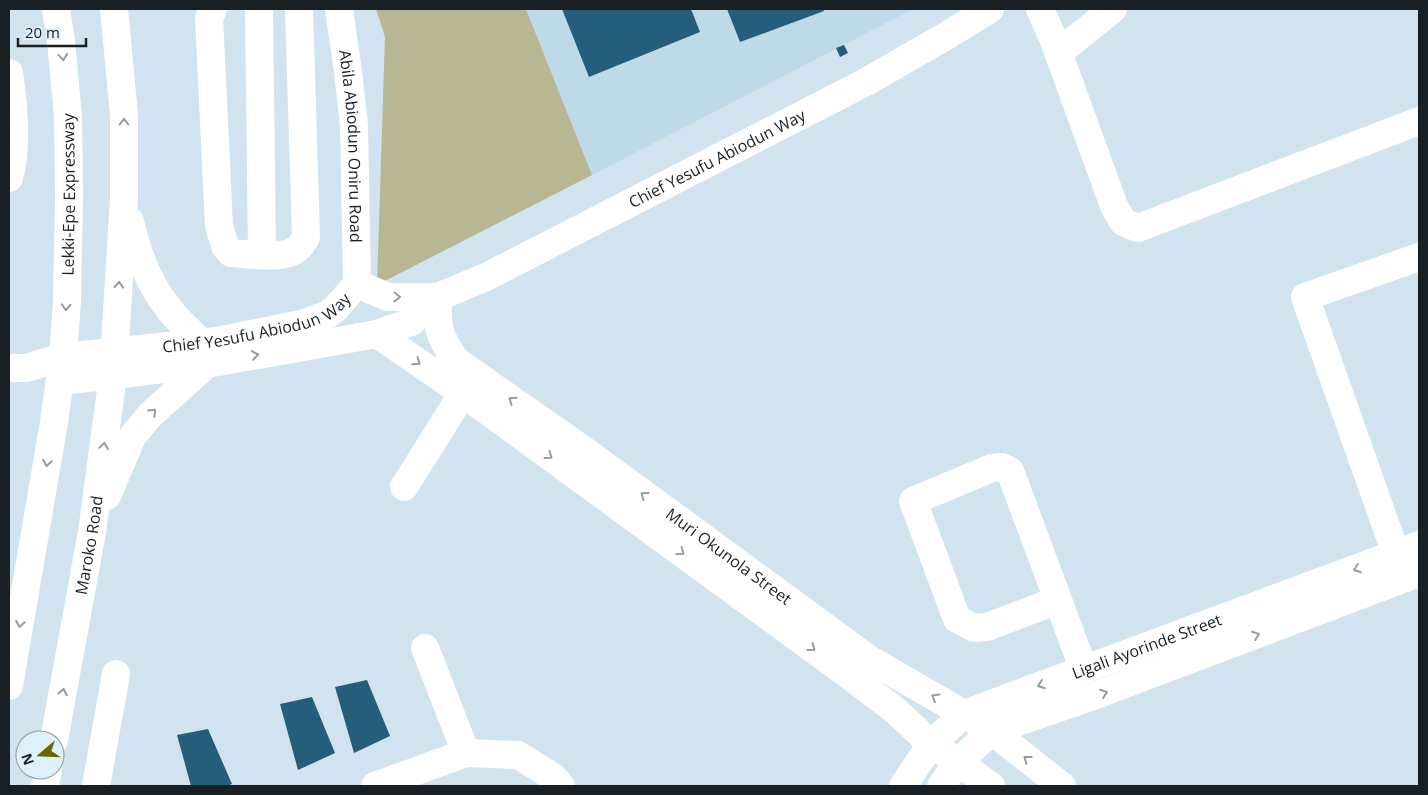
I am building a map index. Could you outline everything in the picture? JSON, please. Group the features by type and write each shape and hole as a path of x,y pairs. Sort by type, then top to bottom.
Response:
{"main road":[{"name":"Lekki-Epe Expressway","path":"56,9 68,117 70,196 67,301 62,369"},
{"path":"114,9 124,115 124,199 114,363"},
{"path":"213,9 209,18 219,226 225,246 231,253 262,254 290,254 299,248 306,237 299,9"},
{"path":"259,9 262,254"},
{"name":"Abila Abiodun Oniru Road","path":"339,9 354,125 357,284"},
{"name":"Chief Yesufu Abiodun Way","path":"62,369 377,334 411,322 438,297 486,277 866,82 990,9"},
{"path":"1040,9 1114,206 1123,222 1138,228 1419,121"},
{"path":"1058,53 1113,9"},
{"path":"9,73 14,134 13,164 9,178"},
{"path":"92,532 132,437 204,353 150,282 136,248 124,199"},
{"path":"1408,550 1305,298 1419,257"},
{"name":"Chief Yesufu Abiodun Way","path":"204,353 305,323 328,314 335,309 357,284 388,297 438,297"},
{"name":"Muri Okunola Street","path":"438,297 437,323 443,341 455,360 580,448 869,659 992,731 1062,786"},
{"name":"Muri Okunola Street","path":"377,334 464,394 858,682 895,710 930,744 991,786"},
{"name":"Maroko Road","path":"56,730 92,532 114,363"},
{"path":"9,686 62,369 17,368"},
{"path":"404,487 464,394"},
{"path":"1058,600 987,627 974,628 957,619 913,501 992,468 1002,467 1010,471 1058,600 1084,670"},
{"name":"Ligali Ayorinde Street","path":"903,786 930,744 964,714 1408,550"},
{"name":"Ligali Ayorinde Street","path":"941,786 958,762 992,731 1096,696 1419,573"},
{"path":"425,648 466,753"},
{"path":"96,786 116,674"},
{"path":"375,786 466,753 518,755 554,777 561,786"}],"shaded area":[{"path":"526,9 913,9 592,175"}],"green space":[{"path":"376,9 526,9 592,175 377,285 385,37"}],"building":[{"path":"562,9 691,9 700,32 589,77"},
{"path":"727,9 823,9 824,11 740,42"},
{"path":"844,45 848,53 840,57 836,48"},
{"path":"367,680 390,736 354,753 335,687"},
{"path":"312,697 335,753 298,770 280,704"},
{"path":"208,729 232,784 227,786 191,786 177,735"}]}
